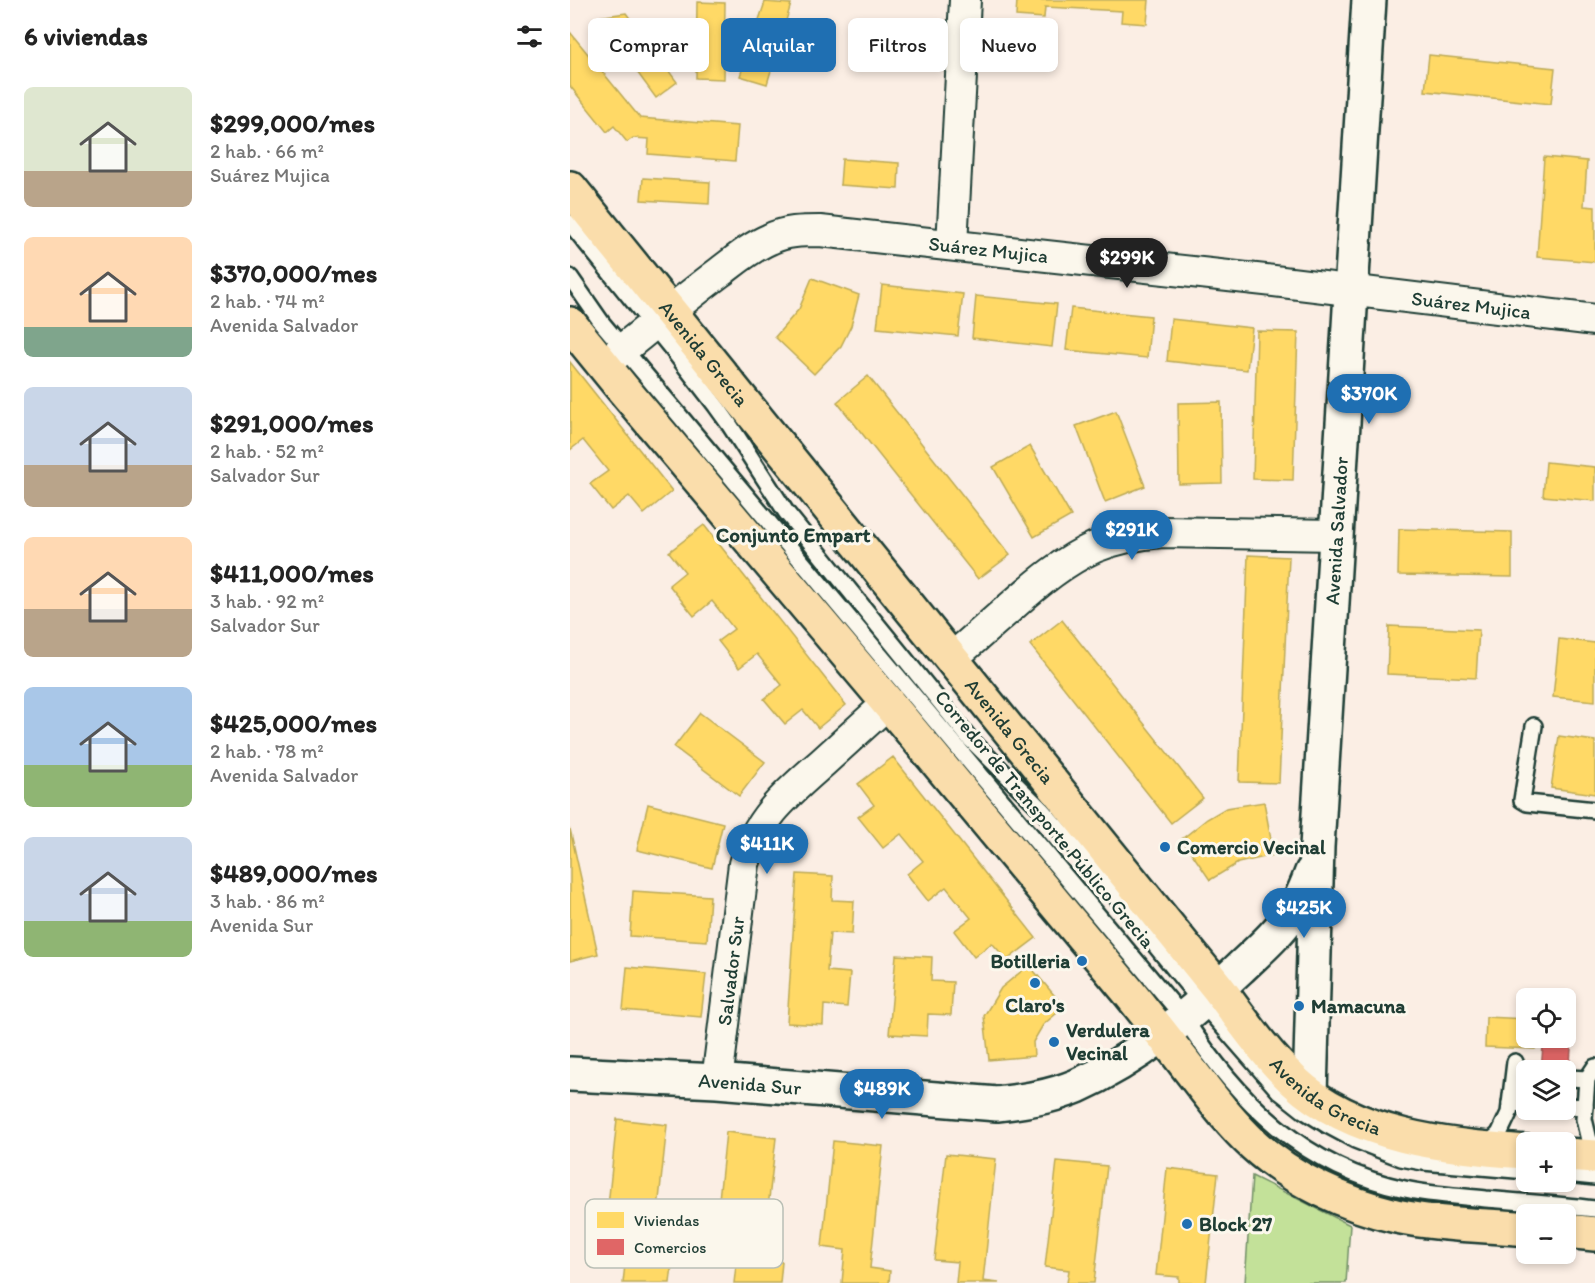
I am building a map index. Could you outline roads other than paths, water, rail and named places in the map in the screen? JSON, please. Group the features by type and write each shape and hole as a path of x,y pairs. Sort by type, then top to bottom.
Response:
{"main road":[{"name":"Avenida Salvador","path":"1310,1094 1317,847 1369,0"},
{"name":"Avenida Grecia","path":"570,188 661,318 690,334 951,658 1192,1011 1226,1116 1241,1133 1269,1158 1294,1174 1352,1202 1393,1215 1516,1228"},
{"name":"Avenida Grecia","path":"570,324 613,356 888,703 1192,1011 1281,1068 1295,1083 1329,1106 1380,1129 1431,1142 1516,1151"},
{"name":"Avenida Salvador","path":"1192,1011 1267,942 1295,909 1313,871 1317,847"},
{"name":"Avenida Sur","path":"570,1074 717,1081 997,1104 1017,1102 1053,1095 1076,1087 1128,1059 1192,1011"},
{"path":"1576,1156 1595,1157"},
{"path":"1576,1233 1595,1234"}],"street":[{"path":"952,245 965,0"},
{"name":"Suárez Mujica","path":"613,356 760,243 782,234 803,231 952,245 1595,320"},
{"path":"951,658 1048,574 1072,558 1119,539 1162,532 1336,535"},
{"name":"Salvador Sur","path":"717,1081 744,864 751,843 771,811 888,703"}],"lane":[{"name":"Corredor de Transporte Público Grecia","path":"570,223 661,318 786,512 859,603 970,739 1041,808 1087,861 1192,1011 1205,1050 1261,1114 1305,1148 1378,1182 1427,1194 1595,1209"},
{"name":"Corredor de Transporte Público Grecia","path":"570,277 602,323 613,356 1192,1011 1279,1091 1327,1125 1355,1140 1401,1158 1516,1170"},
{"path":"1534,726 1522,800 1527,803 1595,810"},
{"path":"1576,1076 1591,1073 1584,1119 1589,1140 1595,1146"},
{"path":"1482,1149 1499,1134 1509,1113 1516,1082"},
{"path":"1510,1103 1516,1103"},
{"path":"1576,1106 1585,1107"},
{"path":"1576,1175 1595,1177"}],"place":[{"name":"Comercio Vecinal","path":"1165,847"},
{"name":"Botilleria","path":"1082,961"},
{"name":"Claro's","path":"1035,983"},
{"name":"Mamacuna","path":"1299,1006"},
{"name":"Verdulera Vecinal","path":"1054,1042"},
{"name":"Block 27","path":"1187,1224"}],"district":[{"name":"Conjunto Empart","path":"793,534"}]}
